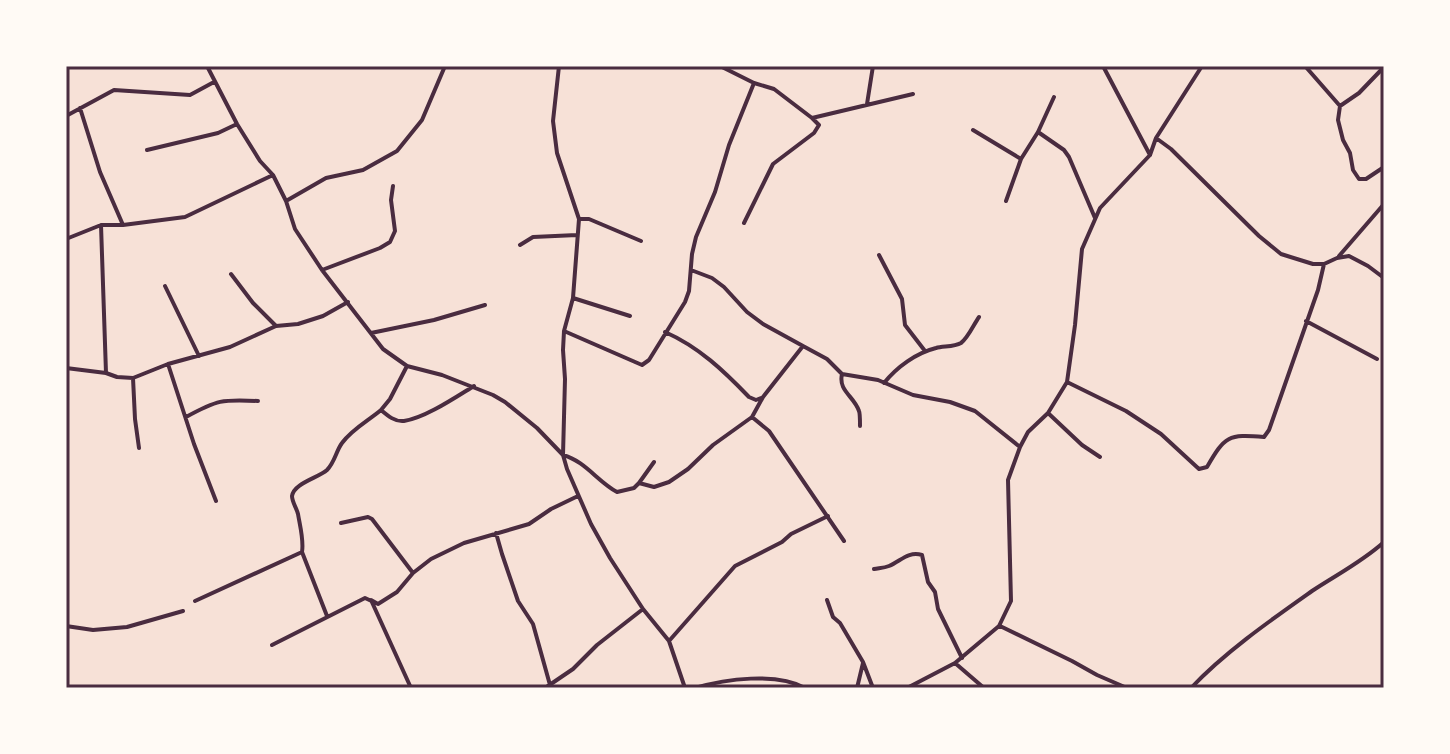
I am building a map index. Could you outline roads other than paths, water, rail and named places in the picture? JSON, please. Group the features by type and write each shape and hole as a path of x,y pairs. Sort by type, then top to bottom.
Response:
{"street":[{"path":"286,201 326,178 363,170 397,151 422,120 445,66"},
{"path":"559,66 553,121 557,153 579,219 573,298 564,331 563,455 578,496 610,558 643,609 669,641 685,688"},
{"path":"720,66 774,89 819,125 814,133 773,164 744,223"},
{"path":"867,104 873,66"},
{"path":"1103,66 1150,155"},
{"path":"907,688 962,658 999,626 1011,601 1008,480 1028,432 1048,413 1067,382 1082,249 1100,208 1150,155 1156,138 1202,66"},
{"path":"1305,66 1340,106"},
{"path":"209,67 237,124 260,161 273,175 295,229 322,270 383,349 407,366 474,386 493,395 537,428 563,455 583,465 617,492 634,488 654,462"},
{"path":"1384,67 1359,93 1340,106 1338,120 1353,170 1359,179 1366,179 1384,167"},
{"path":"66,116 114,90 190,95 214,82"},
{"path":"564,331 642,365 649,360 685,302 696,237 754,83"},
{"path":"812,118 913,94"},
{"path":"1006,201 1021,159 1054,97"},
{"path":"80,108 100,172 123,225"},
{"path":"147,150 218,133 237,124"},
{"path":"973,130 1021,159"},
{"path":"1038,132 1069,157 1095,218"},
{"path":"1156,138 1281,254 1313,264 1349,256 1384,278"},
{"path":"66,239 101,225 185,217 273,175"},
{"path":"322,270 390,242 395,231 391,200 393,186"},
{"path":"1337,258 1384,204"},
{"path":"579,219 589,219 641,241"},
{"path":"101,225 106,373"},
{"path":"520,245 533,237 577,235"},
{"path":"879,255 902,299 905,325 925,351"},
{"path":"1067,382 1126,411 1161,434 1199,469 1207,467 1221,443 1232,436 1264,437 1269,430 1318,290 1324,264"},
{"path":"691,270 712,278 763,324 827,359 842,374 884,383 913,395 950,402 975,411 1020,447"},
{"path":"231,274 276,326"},
{"path":"165,286 199,356"},
{"path":"573,298 630,316"},
{"path":"66,368 133,378 168,364 230,347 276,326 298,324 323,316 348,302"},
{"path":"371,333 434,320 485,305"},
{"path":"884,383 893,371 925,351 958,345 979,317"},
{"path":"1306,321 1377,359"},
{"path":"665,332 705,354 749,397 756,400 763,397"},
{"path":"639,483 654,487 669,482 752,417 763,397 803,346"},
{"path":"168,364 216,501"},
{"path":"327,616 302,552 293,493 297,487 327,470 340,445 381,410 407,366"},
{"path":"842,374 842,387 859,412 860,426"},
{"path":"133,378 139,448"},
{"path":"381,410 402,421 431,411 474,386"},
{"path":"186,417 211,403 230,399 258,401"},
{"path":"1048,413 1075,439 1100,457"},
{"path":"752,417 769,431 844,541"},
{"path":"378,604 397,592 413,573 431,559 453,548 529,524 578,496"},
{"path":"669,641 735,566 828,516"},
{"path":"341,523 368,517 372,519 413,573"},
{"path":"496,533 518,601 533,624 548,686 573,669 597,645 643,609"},
{"path":"1191,688 1235,649 1384,542"},
{"path":"195,601 302,552"},
{"path":"874,569 889,566 913,553 922,555 938,609 962,658"},
{"path":"272,645 365,598 378,604"},
{"path":"378,604 371,600 411,688"},
{"path":"827,600 833,617 840,623 863,662 873,688"},
{"path":"66,626 93,630 127,627 183,611"},
{"path":"999,626 1127,688"},
{"path":"857,688 863,662"},
{"path":"955,663 984,688"},
{"path":"695,688 718,681 750,679 797,683 805,688"}]}
